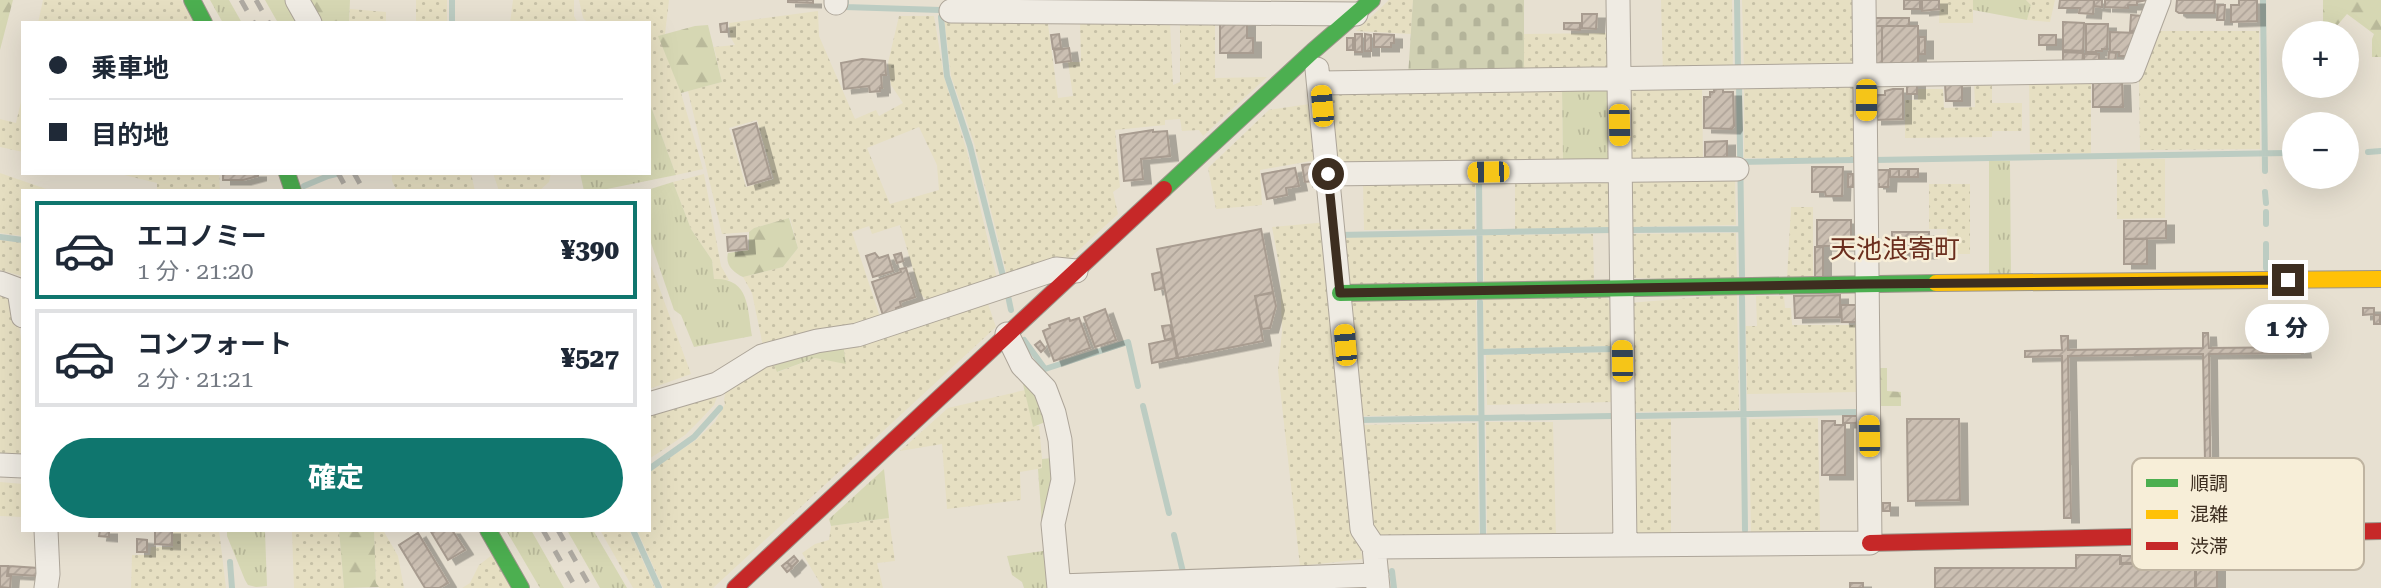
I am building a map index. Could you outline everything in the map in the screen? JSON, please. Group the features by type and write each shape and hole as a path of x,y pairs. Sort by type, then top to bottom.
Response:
{"street":[{"path":"192,0 203,21"},
{"path":"297,0 309,21"},
{"path":"1618,0 1625,545"},
{"path":"1864,0 1870,542"},
{"path":"1320,83 2132,71 2159,0"},
{"path":"951,11 1364,7"},
{"path":"734,588 1313,51 1364,7"},
{"path":"1007,334 1022,365 1045,390 1060,440 1063,480 1053,524 1059,587 1378,582 1374,547 1362,529 1320,83 1313,51"},
{"path":"1328,174 1737,169"},
{"path":"651,403 717,384 762,356 817,341 857,335 1056,269 1076,271"},
{"path":"1340,293 2381,279"},
{"path":"0,284 19,290 21,303"},
{"path":"0,465 21,466"},
{"path":"46,588 47,532"},
{"path":"489,532 522,588"},
{"path":"1374,547 2132,536"}],"shaded area":[{"path":"43,0 181,0 193,21 38,21"},
{"path":"416,0 447,0 447,21 416,21"},
{"path":"513,0 574,0 574,16 577,21 510,21"},
{"path":"579,0 669,0 665,34 659,36 681,93 703,169 676,175 651,106 651,21 586,21"},
{"path":"1389,0 1413,0 1411,34 1356,31"},
{"path":"1661,0 1732,0 1733,72 1663,74"},
{"path":"1742,0 1855,0 1856,65 1744,72"},
{"path":"1940,0 1973,0 1973,23 1939,23"},
{"path":"2026,0 2055,0 2050,22 2027,20 2031,5"},
{"path":"350,9 386,12 386,21 349,21"},
{"path":"818,11 819,36 855,119 876,110 879,116 903,103 891,85 888,63 899,16 934,16 944,77 966,148 998,283 928,302 920,293 900,225 872,234 869,226 852,232 882,323 763,346 752,293 743,277 783,267 798,248 790,218 754,228 749,232 722,234 688,91 722,82 714,47 735,45 730,36 729,23","holes":["757,120 774,179 746,187 729,128","919,127 937,165 939,190 890,204 867,148"]},
{"path":"944,16 1047,17 1058,98 1073,96 1068,62 1081,62 1080,22 1170,23 1173,85 1180,82 1180,19 1215,19 1215,78 1267,77 1203,136 1199,130 1182,131 1180,119 1165,120 1165,125 1115,130 1120,187 1113,192 1118,214 1068,260 1008,279 974,143 951,76"},
{"path":"2155,31 2259,31 2260,149 2140,150 2139,80"},
{"path":"1609,33 1609,65 1601,74 1524,76 1524,34"},
{"path":"2091,78 2091,153 2030,153 2029,79"},
{"path":"1974,80 1992,80 1992,103 2022,103 2022,131 1992,131 1992,137 1905,138 1905,100 1918,100 1918,89 1943,89 1944,108 1975,107"},
{"path":"1744,82 1853,84 1856,90 1856,158 1744,158"},
{"path":"1702,83 1703,158 1627,160 1626,92 1636,84"},
{"path":"1562,87 1563,160 1330,163 1330,89"},
{"path":"21,102 21,152 0,147 0,119 16,123"},
{"path":"1316,103 1322,159 1260,170 1262,205 1216,209 1208,168 1269,110"},
{"path":"2117,159 2165,159 2165,218 2117,219"},
{"path":"0,173 46,189 21,189 21,236 0,233"},
{"path":"704,174 721,266 729,280 714,280 712,260 691,229 673,182"},
{"path":"124,175 219,175 220,189 157,189 157,183"},
{"path":"392,175 471,175 475,189 396,189"},
{"path":"494,175 551,175 549,182 541,189 498,189"},
{"path":"1735,175 1736,225 1627,227 1627,176"},
{"path":"1609,178 1613,227 1515,229 1515,179"},
{"path":"1475,179 1475,229 1364,230 1363,180"},
{"path":"1929,184 1970,184 1970,254 1947,254 1947,229 1929,229"},
{"path":"1791,207 1813,207 1813,279 1787,279"},
{"path":"1328,222 1358,539 1363,559 1300,566 1278,370 1282,331 1280,270 1272,227"},
{"path":"1736,233 1737,281 1633,278 1628,234"},
{"path":"1593,234 1594,282 1484,284 1483,235"},
{"path":"1475,236 1476,284 1350,285 1337,237"},
{"path":"0,240 21,243 21,276 0,270"},
{"path":"651,265 691,374 651,388"},
{"path":"0,288 16,302 21,339 21,459 0,458"},
{"path":"1737,294 1739,410 1631,412 1629,303"},
{"path":"1605,296 1614,305 1615,346 1484,349 1483,298"},
{"path":"1756,296 1784,296 1785,308 1791,308 1792,325 1857,325 1858,392 1747,394 1746,326 1757,326"},
{"path":"986,298 996,327 713,588 663,588 638,532 651,532 651,471 696,440 715,422 725,404 728,383 771,358 778,372 815,358 846,363 843,343"},
{"path":"1476,298 1477,415 1355,416 1351,300"},
{"path":"1616,352 1613,402 1487,405 1486,355"},
{"path":"720,389 714,405 685,435 651,458 651,408"},
{"path":"1025,390 1033,426 1039,426 1043,468 1020,472 1021,500 947,509 942,444 900,451 948,408"},
{"path":"1818,418 1820,532 1751,533 1749,419"},
{"path":"1671,419 1671,536 1637,534 1632,529 1631,420"},
{"path":"1486,422 1553,422 1556,536 1487,537"},
{"path":"1477,423 1479,537 1375,538 1356,425"},
{"path":"0,482 21,484 21,517 0,516"},
{"path":"889,518 895,561 877,563 883,588 823,588 802,553 815,544 829,540 831,526"},
{"path":"173,532 219,532 226,588 131,588 132,555 150,555 151,547 173,547"},
{"path":"292,532 339,532 344,588 294,588"},
{"path":"374,532 384,532 398,556 404,588 379,588 376,583"},
{"path":"601,532 630,532 655,588 633,588"},
{"path":"492,555 511,588 462,588 470,583 479,565"}],"green space":[{"path":"0,0 13,0 0,50"},
{"path":"210,0 229,0 241,21 222,21"},
{"path":"265,0 287,0 299,21 277,21"},
{"path":"308,0 350,0 349,21 313,21"},
{"path":"1413,0 1524,0 1524,76 1408,77"},
{"path":"1973,0 2026,0 2031,5 2027,20 1973,10"},
{"path":"2323,0 2381,0 2381,57 2372,57 2374,34 2359,21 2347,14 2341,21 2323,21"},
{"path":"708,25 722,82 681,93 658,36"},
{"path":"1603,86 1609,91 1611,159 1563,160 1562,87"},
{"path":"651,106 676,175 607,189 584,189 580,175 651,175"},
{"path":"1989,161 2010,161 2011,276 1989,276"},
{"path":"673,182 691,229 712,260 714,279 726,280 741,289 747,305 752,336 694,347 681,315 674,310 651,243 650,189"},
{"path":"789,218 798,248 783,267 743,277 733,270 729,265 728,253 749,250 749,232 754,228"},
{"path":"843,343 846,364 815,358 777,372 771,358"},
{"path":"1875,368 1887,368 1887,391 1901,392 1901,406 1876,406"},
{"path":"1031,383 1043,410 1045,422 1033,427 1023,384"},
{"path":"1052,458 1054,476 1042,524 1038,469 1042,468 1042,459"},
{"path":"884,469 889,518 831,526 829,519"},
{"path":"227,532 265,532 267,586 248,585"},
{"path":"339,532 374,532 376,583 379,587 344,588"},
{"path":"507,532 532,532 564,588 540,588"},
{"path":"568,532 594,532 627,588 600,588"},
{"path":"1043,551 1049,588 1024,588 1022,582 1012,575 1007,556"}],"building":[{"path":"813,0 813,3 788,2"},
{"path":"1904,0 1920,0 1920,9 1904,9"},
{"path":"1922,0 1939,0 1939,9 1922,11"},
{"path":"2060,0 2094,0 2093,14 2079,13 2080,8 2059,8"},
{"path":"2094,0 2102,0 2102,7 2094,6"},
{"path":"2105,0 2147,0 2137,2 2137,5 2128,5 2128,8 2105,7"},
{"path":"2177,0 2215,0 2214,13 2179,13 2176,11"},
{"path":"2239,0 2257,0 2257,21 2231,22 2231,5 2239,5"},
{"path":"2218,5 2225,5 2224,20 2217,20"},
{"path":"1582,14 1597,14 1596,29 1582,28"},
{"path":"2131,15 2142,16 2142,32 2130,31"},
{"path":"1875,18 1909,18 1909,26 1875,26"},
{"path":"1247,21 1247,38 1253,38 1253,53 1220,53 1220,24"},
{"path":"2063,22 2084,23 2083,51 2063,50"},
{"path":"727,23 727,32 721,32 720,24"},
{"path":"1564,23 1580,23 1580,30 1564,29"},
{"path":"2086,24 2108,24 2107,49 2086,52"},
{"path":"1874,26 1882,26 1882,64 1875,64"},
{"path":"1882,26 1918,26 1918,67 1882,67"},
{"path":"2110,32 2137,33 2128,56 2110,52"},
{"path":"1059,34 1061,48 1053,49 1051,35"},
{"path":"1355,34 1362,34 1362,52 1355,52"},
{"path":"1365,34 1371,35 1371,51 1365,51"},
{"path":"1374,34 1394,35 1394,43 1391,43 1391,47 1374,47"},
{"path":"2039,35 2056,35 2056,45 2039,45"},
{"path":"1919,37 1925,37 1925,54 1919,54"},
{"path":"1347,38 1353,38 1353,50 1347,50"},
{"path":"1069,48 1071,61 1056,63 1054,50"},
{"path":"2063,52 2083,53 2082,66 2063,65"},
{"path":"2109,52 2116,53 2115,65 2108,65"},
{"path":"2084,54 2099,54 2099,66 2084,65"},
{"path":"862,59 885,61 886,75 881,75 880,91 870,92 869,86 844,89 841,63"},
{"path":"2093,81 2122,81 2123,107 2093,107"},
{"path":"1907,82 1917,82 1917,94 1907,94"},
{"path":"1962,83 1962,101 1946,101 1945,84"},
{"path":"1714,89 1733,92 1732,129 1704,128 1704,97 1710,97 1710,92 1714,92"},
{"path":"1903,89 1903,119 1874,120 1874,95 1885,95 1885,91"},
{"path":"756,123 771,178 748,185 733,130"},
{"path":"1153,130 1167,131 1170,156 1141,159 1143,179 1124,181 1120,135"},
{"path":"1727,141 1727,157 1705,157 1705,142"},
{"path":"1320,163 1322,180 1305,182 1302,165"},
{"path":"1812,167 1843,167 1842,196 1826,196 1825,192 1812,192"},
{"path":"1295,168 1299,186 1286,188 1287,195 1267,199 1262,174"},
{"path":"1890,169 1899,169 1899,177 1890,177"},
{"path":"1899,169 1908,169 1908,177 1899,177"},
{"path":"1909,169 1918,169 1918,177 1909,177"},
{"path":"1876,170 1889,170 1888,187 1879,187 1879,184 1876,184"},
{"path":"1848,174 1853,174 1853,187 1848,187"},
{"path":"223,175 258,175 243,180 223,180"},
{"path":"1817,220 1851,220 1851,246 1817,246"},
{"path":"2124,221 2166,221 2166,238 2124,239"},
{"path":"1261,229 1273,292 1255,296 1263,341 1178,358 1157,249"},
{"path":"1892,232 1929,232 1929,254 1892,254"},
{"path":"746,236 747,249 728,251 727,237"},
{"path":"2124,239 2147,239 2147,264 2124,264"},
{"path":"1815,247 1823,247 1823,277 1815,277"},
{"path":"875,253 879,258 888,255 893,271 873,277 866,256"},
{"path":"901,253 903,261 897,263 894,255"},
{"path":"906,268 915,297 900,302 901,306 896,308 897,311 883,315 872,282"},
{"path":"1161,272 1164,288 1155,290 1152,274"},
{"path":"1273,293 1276,306 1270,328 1262,329 1255,296"},
{"path":"1840,295 1840,317 1795,318 1794,296"},
{"path":"1841,305 1856,305 1856,322 1842,322"},
{"path":"2363,308 2374,308 2374,314 2363,315"},
{"path":"1105,309 1116,340 1095,347 1084,317"},
{"path":"2374,315 2380,315 2380,324 2374,324"},
{"path":"1069,318 1070,321 1079,318 1090,348 1054,361 1043,331 1050,328 1049,325"},
{"path":"1170,325 1173,338 1165,340 1162,326"},
{"path":"2203,333 2208,333 2209,348 2302,347 2303,353 2209,354 2210,458 2205,458 2203,354 2068,356 2071,518 2064,518 2062,356 2025,357 2025,351 2062,350 2061,336 2068,336 2068,350 2203,348"},
{"path":"1173,339 1177,358 1152,363 1149,344"},
{"path":"1040,341 1045,348 1041,352 1035,345"},
{"path":"1843,416 1857,416 1857,423 1843,423"},
{"path":"1907,419 1959,419 1960,500 1908,501"},
{"path":"1822,421 1835,421 1835,425 1845,425 1845,475 1822,475"},
{"path":"1883,503 1890,503 1890,511 1883,511"},
{"path":"100,532 109,532 109,537 99,536"},
{"path":"155,532 172,532 172,545 155,544"},
{"path":"431,532 453,532 465,550 448,560"},
{"path":"418,533 448,583 439,588 425,588 399,545"},
{"path":"137,539 147,540 147,552 137,552"},
{"path":"2076,555 2120,555 2120,564 2132,564 2132,570 2195,570 2195,588 1935,588 1935,568 2076,568"},
{"path":"794,556 798,561 792,567 787,562"},
{"path":"2121,556 2132,556 2132,563 2121,563"},
{"path":"787,562 792,568 787,572 782,566"},
{"path":"0,566 8,566 10,588 0,587"},
{"path":"9,566 38,568 38,576 8,574"},
{"path":"2196,570 2217,570 2217,588 2196,588"},
{"path":"1850,583 1863,583 1863,588 1850,588"}],"waterway":[{"path":"452,0 452,21"},
{"path":"1737,0 1738,72"},
{"path":"2263,0 2265,171"},
{"path":"846,2 845,7 940,10"},
{"path":"941,17 947,76 970,146 1004,280"},
{"path":"1739,84 1742,276"},
{"path":"2368,152 2381,151"},
{"path":"1874,160 2282,153"},
{"path":"1737,162 1853,160"},
{"path":"304,186 332,175"},
{"path":"1479,180 1480,280"},
{"path":"2265,192 2266,203"},
{"path":"2266,212 2266,224"},
{"path":"1629,230 1741,229"},
{"path":"1338,235 1611,230"},
{"path":"0,237 21,240"},
{"path":"2266,244 2266,268"},
{"path":"1007,291 1011,310"},
{"path":"1742,297 1745,530"},
{"path":"1480,302 1483,534"},
{"path":"1024,340 1045,369 1128,342 1138,386"},
{"path":"1481,352 1613,349"},
{"path":"1143,406 1169,513"},
{"path":"651,468 694,437 720,408"},
{"path":"1634,416 1857,412"},
{"path":"1358,420 1612,416"},
{"path":"634,532 659,588"},
{"path":"1174,535 1183,572"},
{"path":"230,562 232,588"},
{"path":"1392,571 1394,588"}],"railway":[{"path":"241,0 253,21"},
{"path":"256,0 268,21"},
{"path":"339,175 347,189"},
{"path":"355,175 363,189"},
{"path":"544,532 576,588"},
{"path":"559,532 591,588"}],"traffic: fast":[{"path":"192,0 203,21"},
{"path":"1164,189 1372,0"},
{"path":"288,175 292,189"},
{"path":"1340,293 1936,283"},
{"path":"489,532 521,588"}],"traffic: slow":[{"path":"1936,283 2381,279"}],"traffic: jam":[{"path":"735,588 1164,189"},
{"path":"2364,531 2381,531"},
{"path":"1870,543 2132,537"}],"district":[{"name":"天池浪寄町","path":"1895,249"}],"route":[{"path":"1328,174 1340,293 2288,280"}]}
